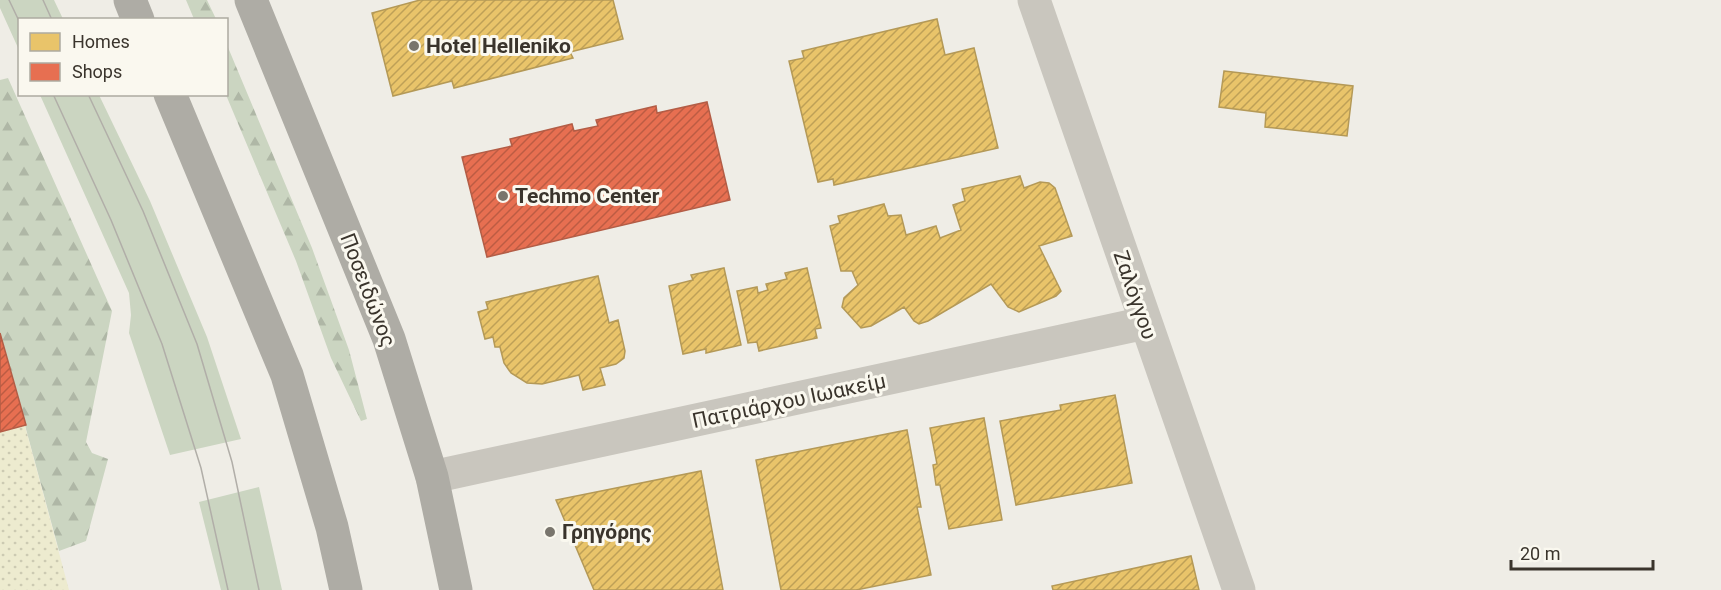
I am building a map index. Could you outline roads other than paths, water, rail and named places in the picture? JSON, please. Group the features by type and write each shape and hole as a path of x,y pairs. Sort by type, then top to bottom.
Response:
{"highway":[{"path":"130,0 137,18"},
{"name":"Ποσειδώνος","path":"251,0 388,339 432,477 456,590"},
{"path":"171,96 287,375 323,495 346,590"}],"street":[{"name":"Ζαλόγγου","path":"1034,0 1239,590"},
{"name":"Πατριάρχου Ιωακείμ","path":"432,477 1145,323"}],"tram line":[{"path":"9,0 18,19"},
{"path":"43,0 51,18"},
{"path":"54,96 111,220 162,344 201,468 228,590"},
{"path":"89,96 143,211 197,344 232,462 259,590"}],"place":[{"name":"Hotel Helleniko","path":"414,46"},
{"name":"Techmo Center","path":"503,196"},
{"name":"Γρηγόρης","path":"550,532"}]}
